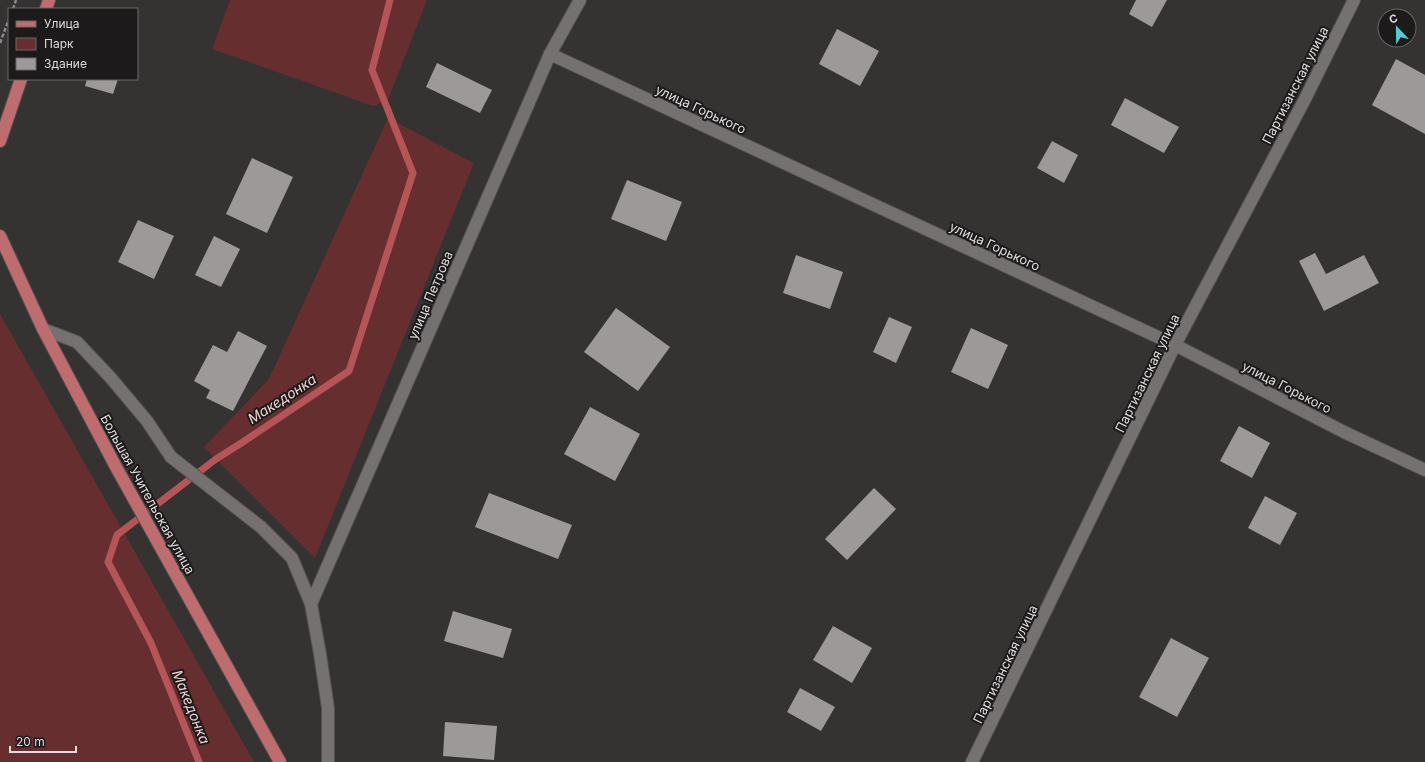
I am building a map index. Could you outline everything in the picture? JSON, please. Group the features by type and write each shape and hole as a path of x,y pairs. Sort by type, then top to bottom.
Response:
{"main road":[{"path":"0,141 21,80"},
{"name":"Большая Учительская улица","path":"0,236 43,329 116,466 280,762"}],"street":[{"name":"улица Петрова","path":"311,604 550,54 580,0"},
{"name":"Партизанская улица","path":"972,762 1175,345 1305,99 1354,0"},
{"name":"улица Горького","path":"550,54 1175,345 1344,432 1425,470"},
{"path":"43,329 77,342 110,377 147,421 171,458 261,527 292,558 311,604 328,708 328,762"}],"path":[{"path":"0,43 8,22"}],"green space":[{"path":"230,0 427,0 388,100 373,106 212,49"},
{"path":"388,118 474,163 315,558 204,447 269,379"},
{"path":"0,314 254,762 0,762"}],"building":[{"path":"1136,0 1167,0 1152,27 1129,14"},
{"path":"837,29 879,51 860,86 819,64"},
{"path":"1396,59 1425,75 1425,134 1372,105"},
{"path":"437,63 492,90 480,113 426,87"},
{"path":"87,80 118,80 113,94 85,86"},
{"path":"1125,98 1179,127 1164,153 1111,125"},
{"path":"1052,141 1078,155 1064,183 1037,168"},
{"path":"252,158 293,177 267,233 226,214"},
{"path":"627,180 682,202 666,241 611,219"},
{"path":"138,220 174,236 154,279 118,262"},
{"path":"214,236 240,249 221,287 195,275"},
{"path":"1315,253 1326,274 1364,255 1379,283 1324,311 1299,261"},
{"path":"796,255 843,272 830,309 783,293"},
{"path":"616,308 670,347 638,391 584,352"},
{"path":"889,317 912,327 896,363 873,352"},
{"path":"971,328 1008,345 988,389 951,372"},
{"path":"238,331 267,346 233,411 206,398 210,390 194,381 213,345 227,352"},
{"path":"590,407 640,434 615,481 564,454"},
{"path":"1239,426 1270,443 1252,478 1220,461"},
{"path":"874,488 896,509 847,560 825,539"},
{"path":"489,493 572,525 558,559 475,527"},
{"path":"1265,496 1297,513 1280,545 1248,528"},
{"path":"453,611 512,629 503,658 444,641"},
{"path":"833,626 872,648 852,683 813,660"},
{"path":"1171,638 1209,658 1177,717 1139,697"},
{"path":"800,688 835,707 821,731 787,712"},
{"path":"445,722 497,726 494,760 443,756"}],"waterway":[{"name":"Македонка","path":"199,762 151,643 108,562 117,535 216,459 349,371 413,173 372,70 390,0"}]}
